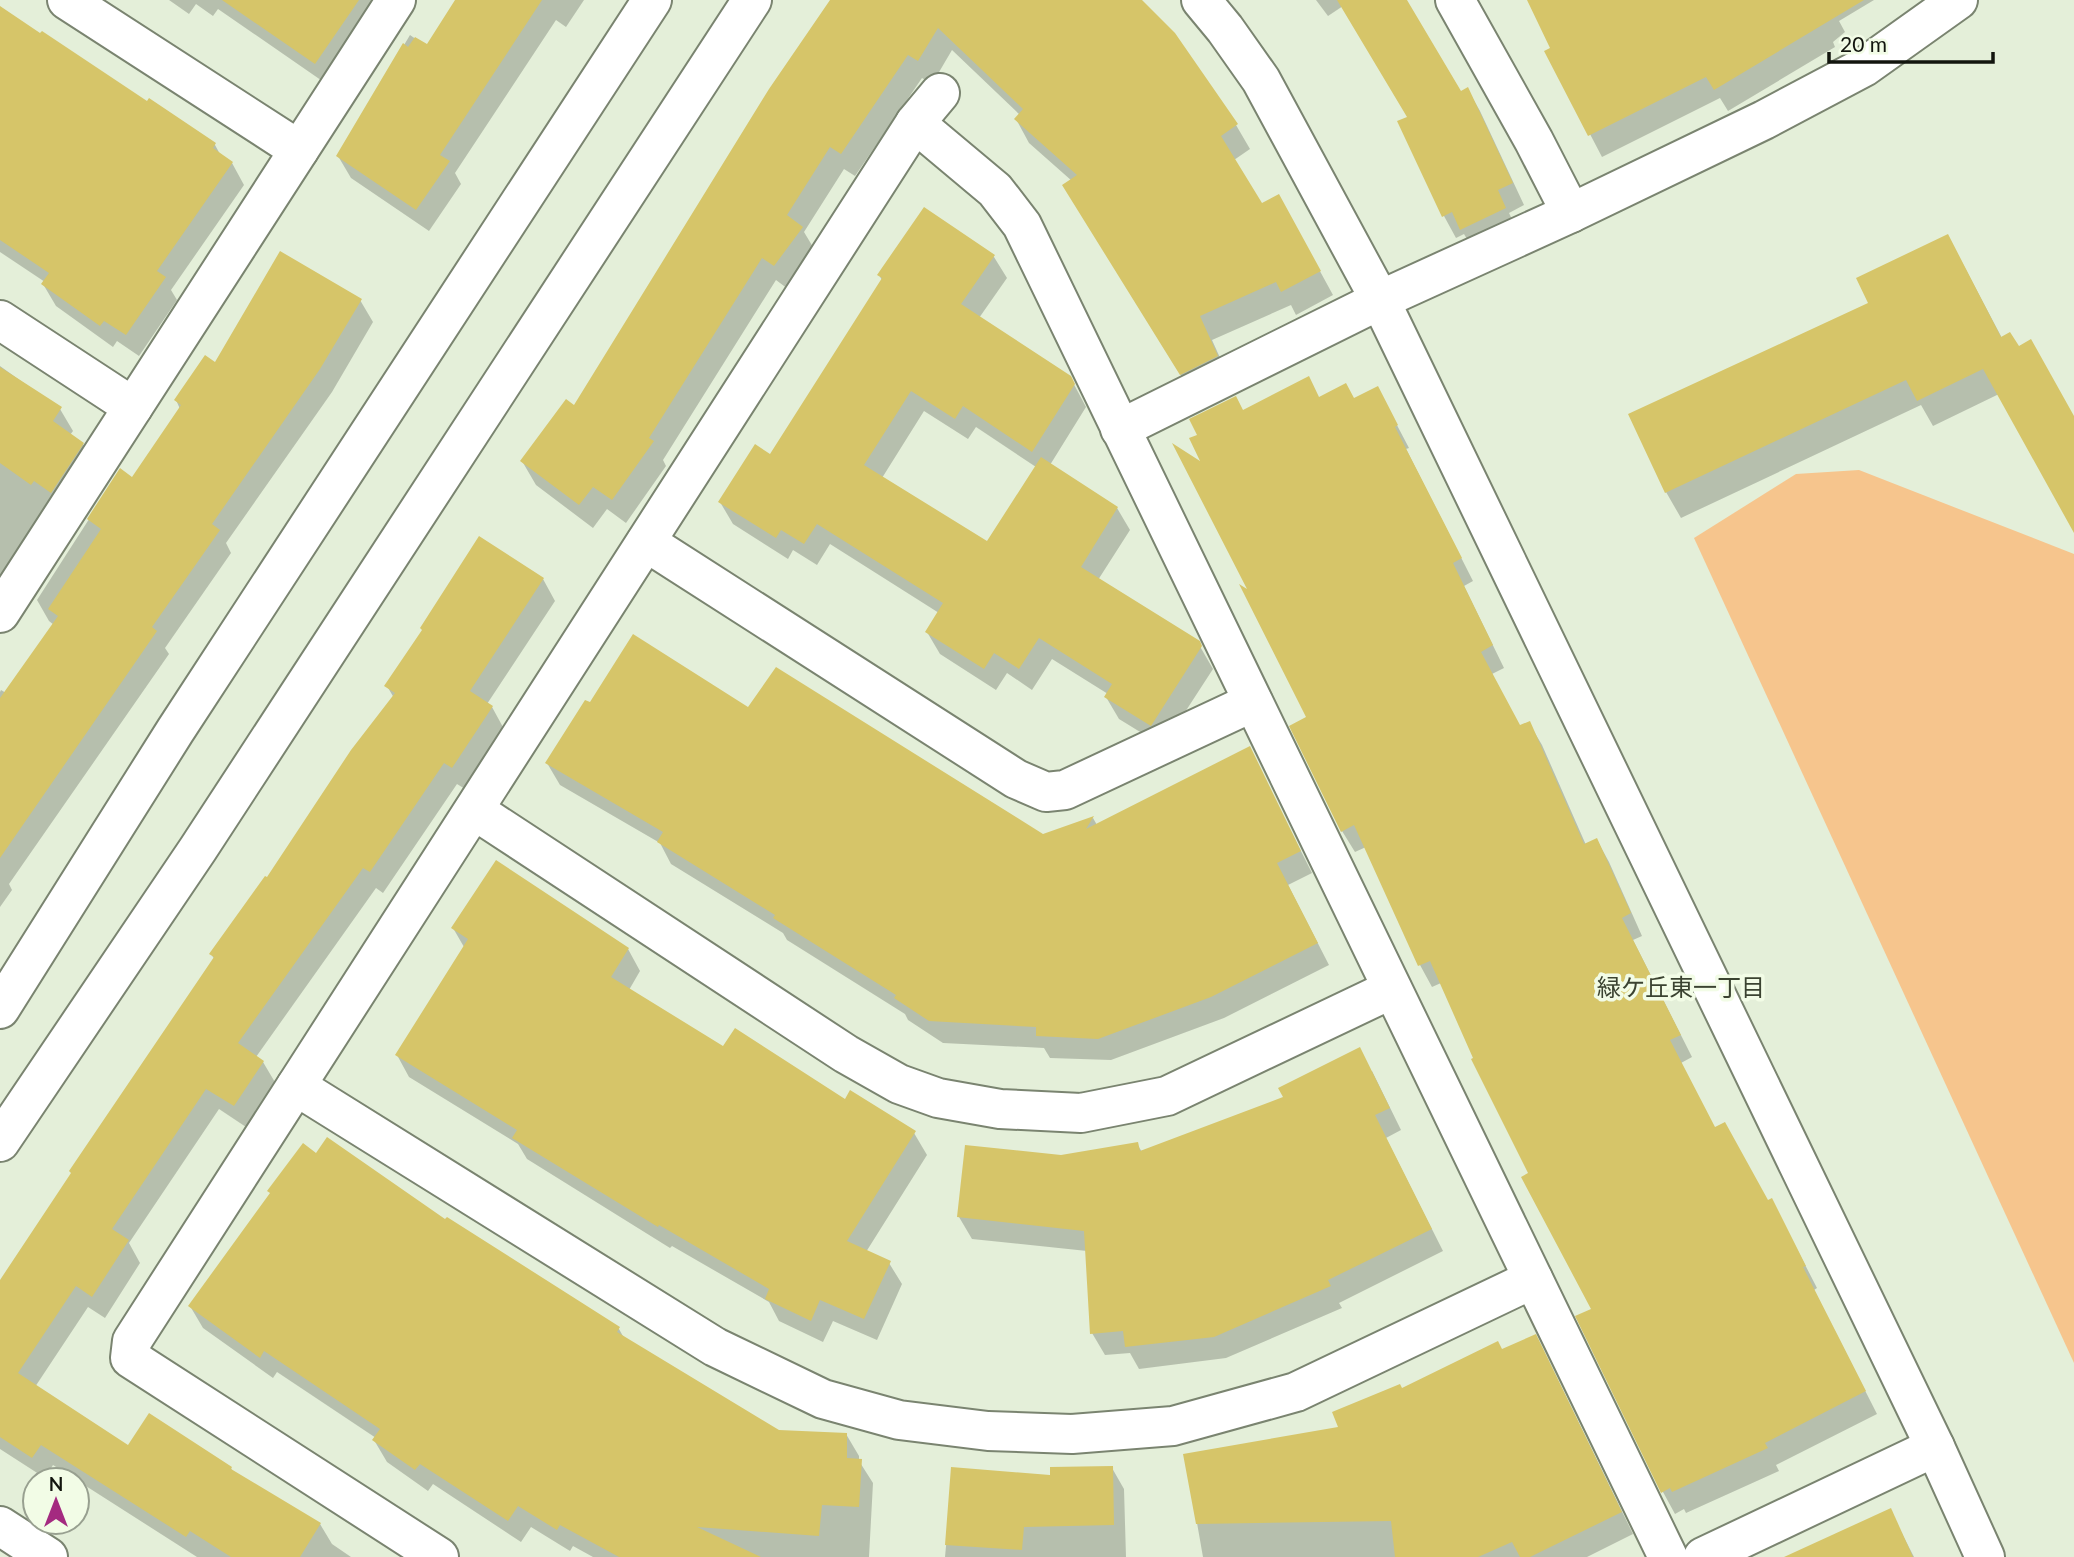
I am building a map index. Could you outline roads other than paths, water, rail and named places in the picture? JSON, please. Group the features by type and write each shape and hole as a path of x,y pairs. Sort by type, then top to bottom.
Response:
{"street":[{"path":"67,0 299,150"},
{"path":"0,613 396,0"},
{"path":"0,1009 175,731 652,0"},
{"path":"0,1142 198,849 752,0"},
{"path":"1201,0 1261,80 1380,300 1935,1447 1985,1557"},
{"path":"1455,0 1571,213"},
{"path":"1121,429 1380,300 1571,213 1764,120 1864,67 1958,0"},
{"path":"439,1557 130,1357 132,1341 915,123 940,93"},
{"path":"915,123 995,190 1022,225 1668,1557"},
{"path":"0,320 132,407"},
{"path":"646,542 1016,779 1046,792 1065,790 1253,702"},
{"path":"474,810 846,1054 899,1084 938,1098 1000,1109 1081,1114 1167,1096 1392,989"},
{"path":"296,1086 715,1346 823,1399 899,1420 988,1431 1072,1434 1173,1426 1296,1392 1533,1279"},
{"path":"1703,1557 1935,1447"},
{"path":"0,1526 48,1557"}],"district":[{"name":"緑ケ丘東一丁目","path":"1681,988"}]}
